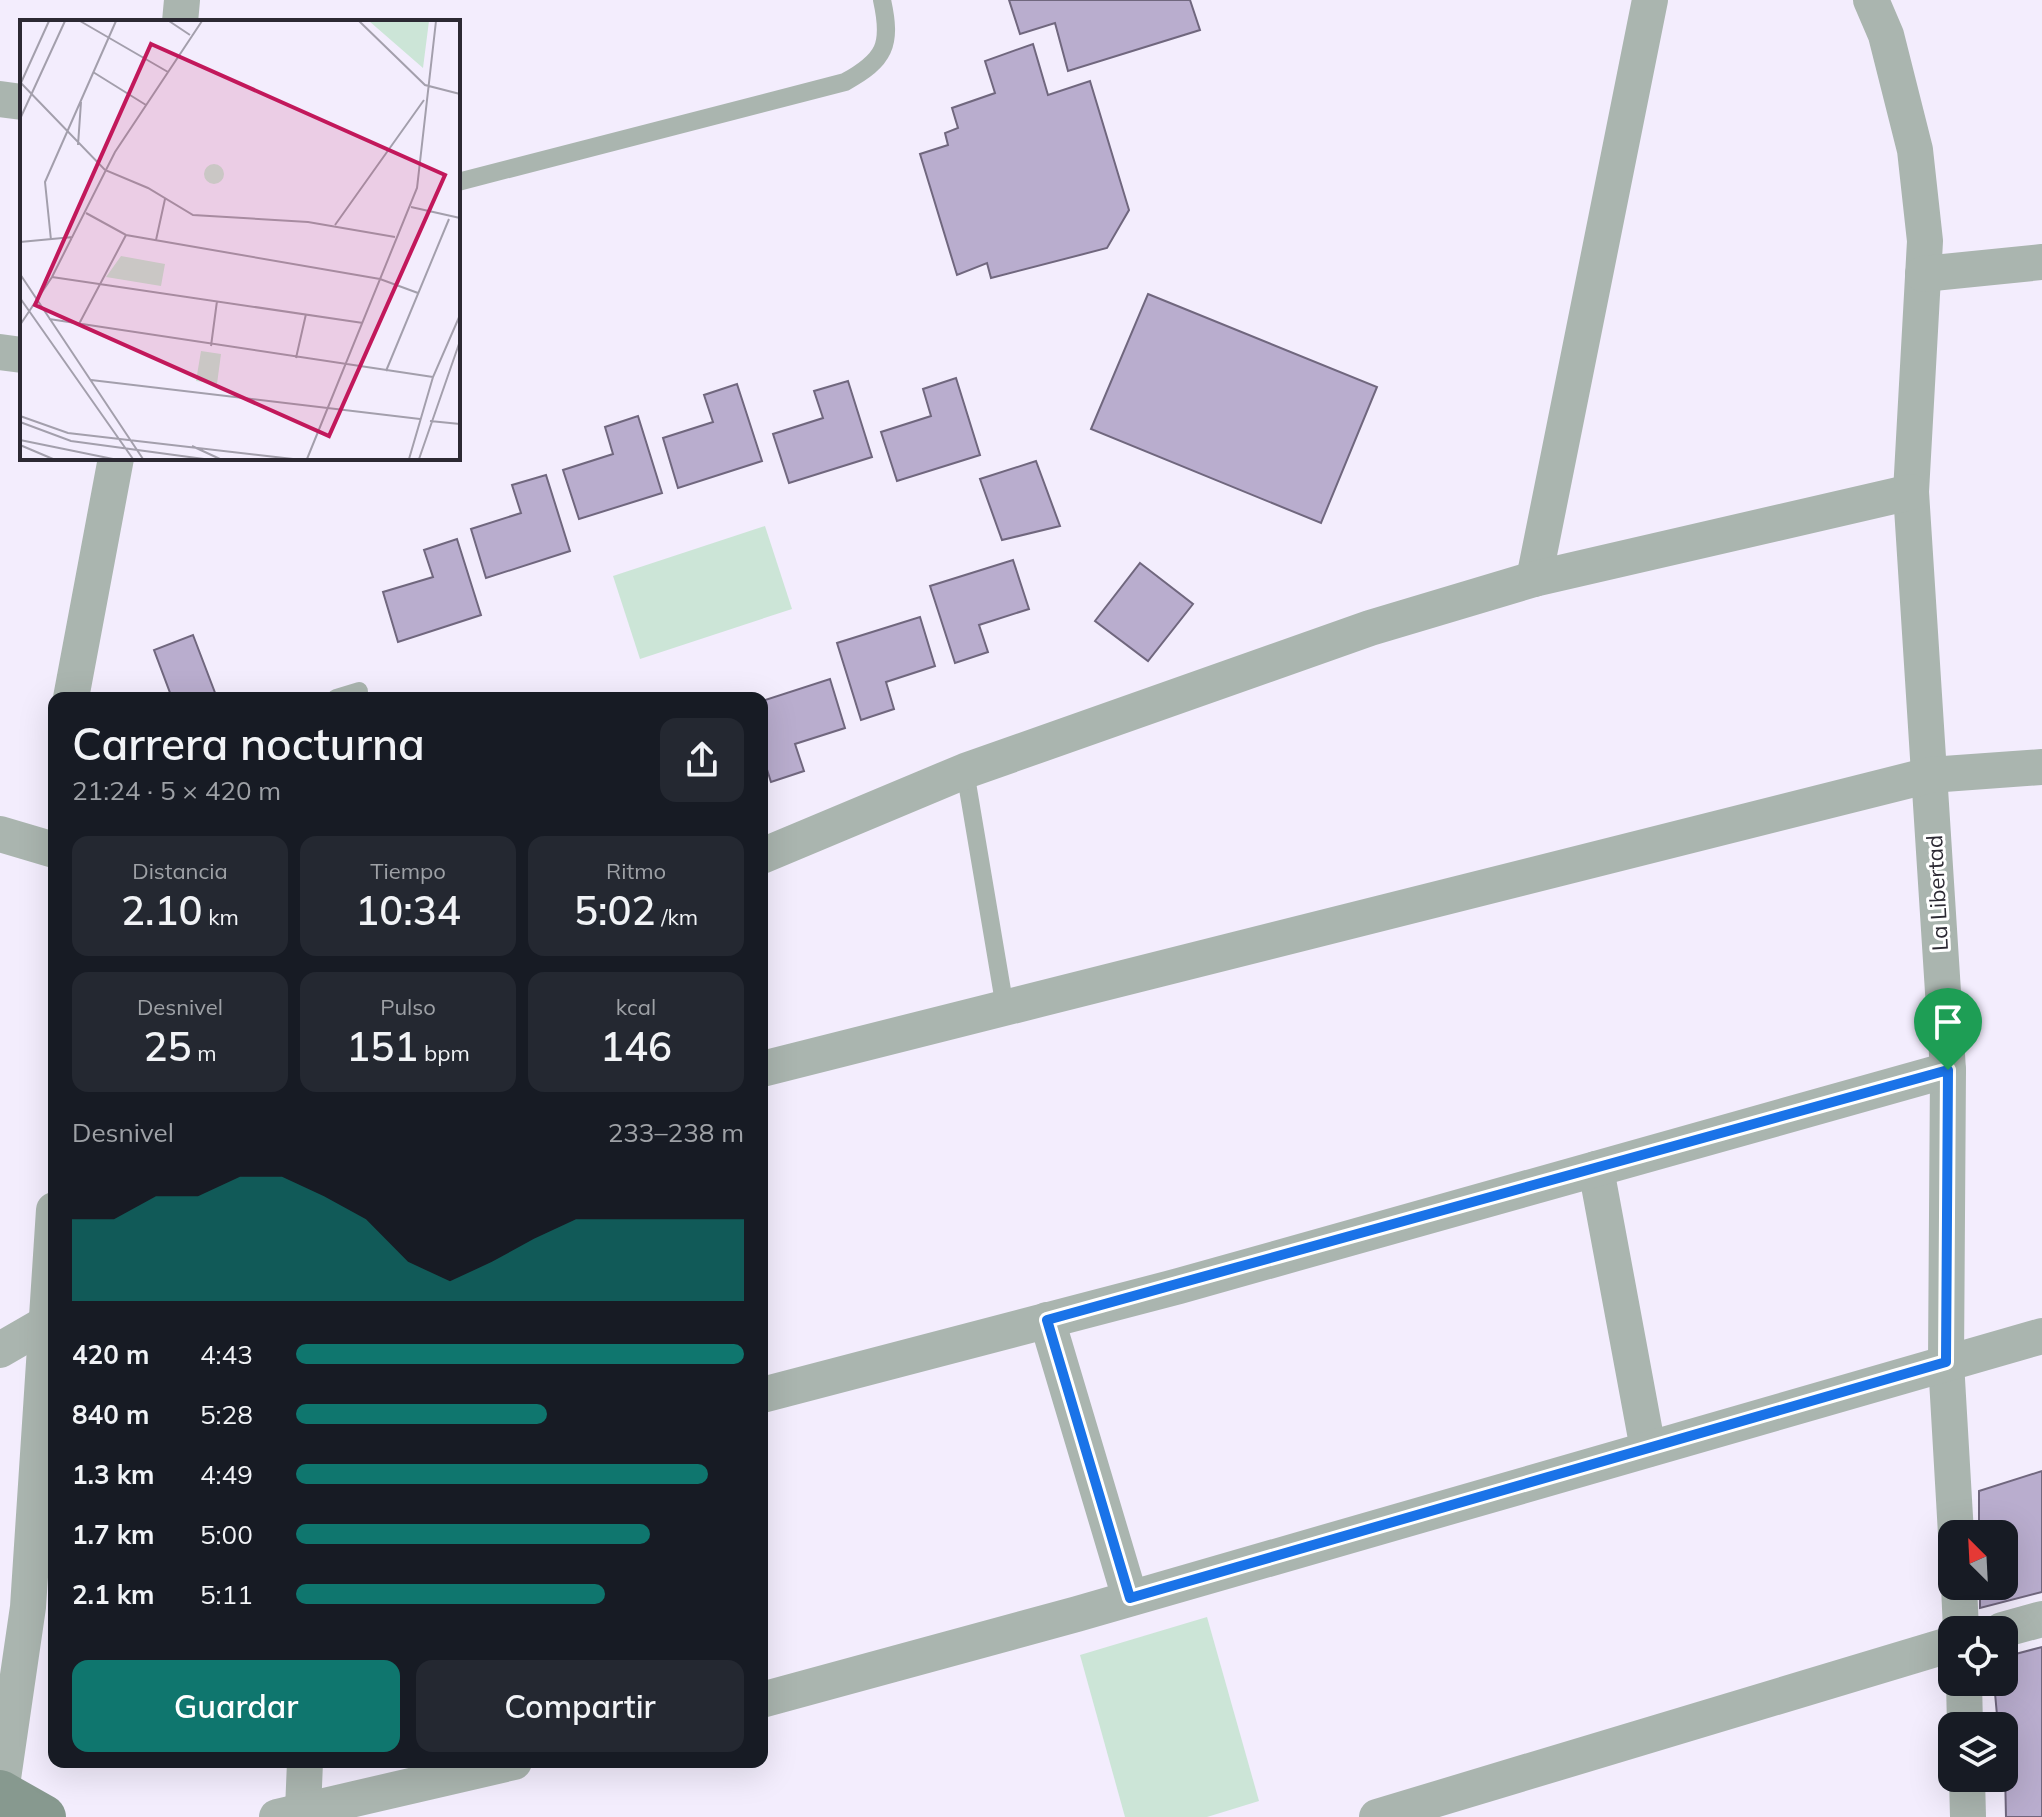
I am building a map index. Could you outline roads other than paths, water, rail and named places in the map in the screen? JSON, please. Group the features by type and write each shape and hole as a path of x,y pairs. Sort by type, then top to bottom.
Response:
{"main road":[{"path":"0,1795 44,1817"}],"street":[{"path":"180,20 182,0"},
{"path":"1534,579 1650,0"},
{"name":"La Libertad","path":"1871,0 1886,35 1915,150 1925,241 1911,492 1948,1070 1946,1362 1955,1520"},
{"path":"0,99 20,102"},
{"path":"1923,274 2042,262"},
{"path":"0,352 20,355"},
{"path":"72,692 116,460"},
{"path":"768,853 965,771 1370,628 1534,579 1911,492"},
{"path":"768,1067 1930,775 2042,767"},
{"path":"0,834 48,848"},
{"path":"768,1393 1047,1320 1948,1070"},
{"path":"1596,1169 1648,1449"},
{"path":"0,1795 41,1603 48,1286"},
{"path":"1047,1320 1130,1598"},
{"path":"0,1350 45,1324"},
{"path":"768,1698 1130,1598 2042,1336"},
{"path":"2018,1626 2042,1619"},
{"path":"1377,1817 1938,1648"},
{"path":"303,1768 290,1814 488,1768"},
{"path":"1967,1792 1968,1817"}],"lane":[{"path":"460,181 845,82 870,68 885,48 888,26 882,0"},
{"path":"965,771 1005,1008"}]}
